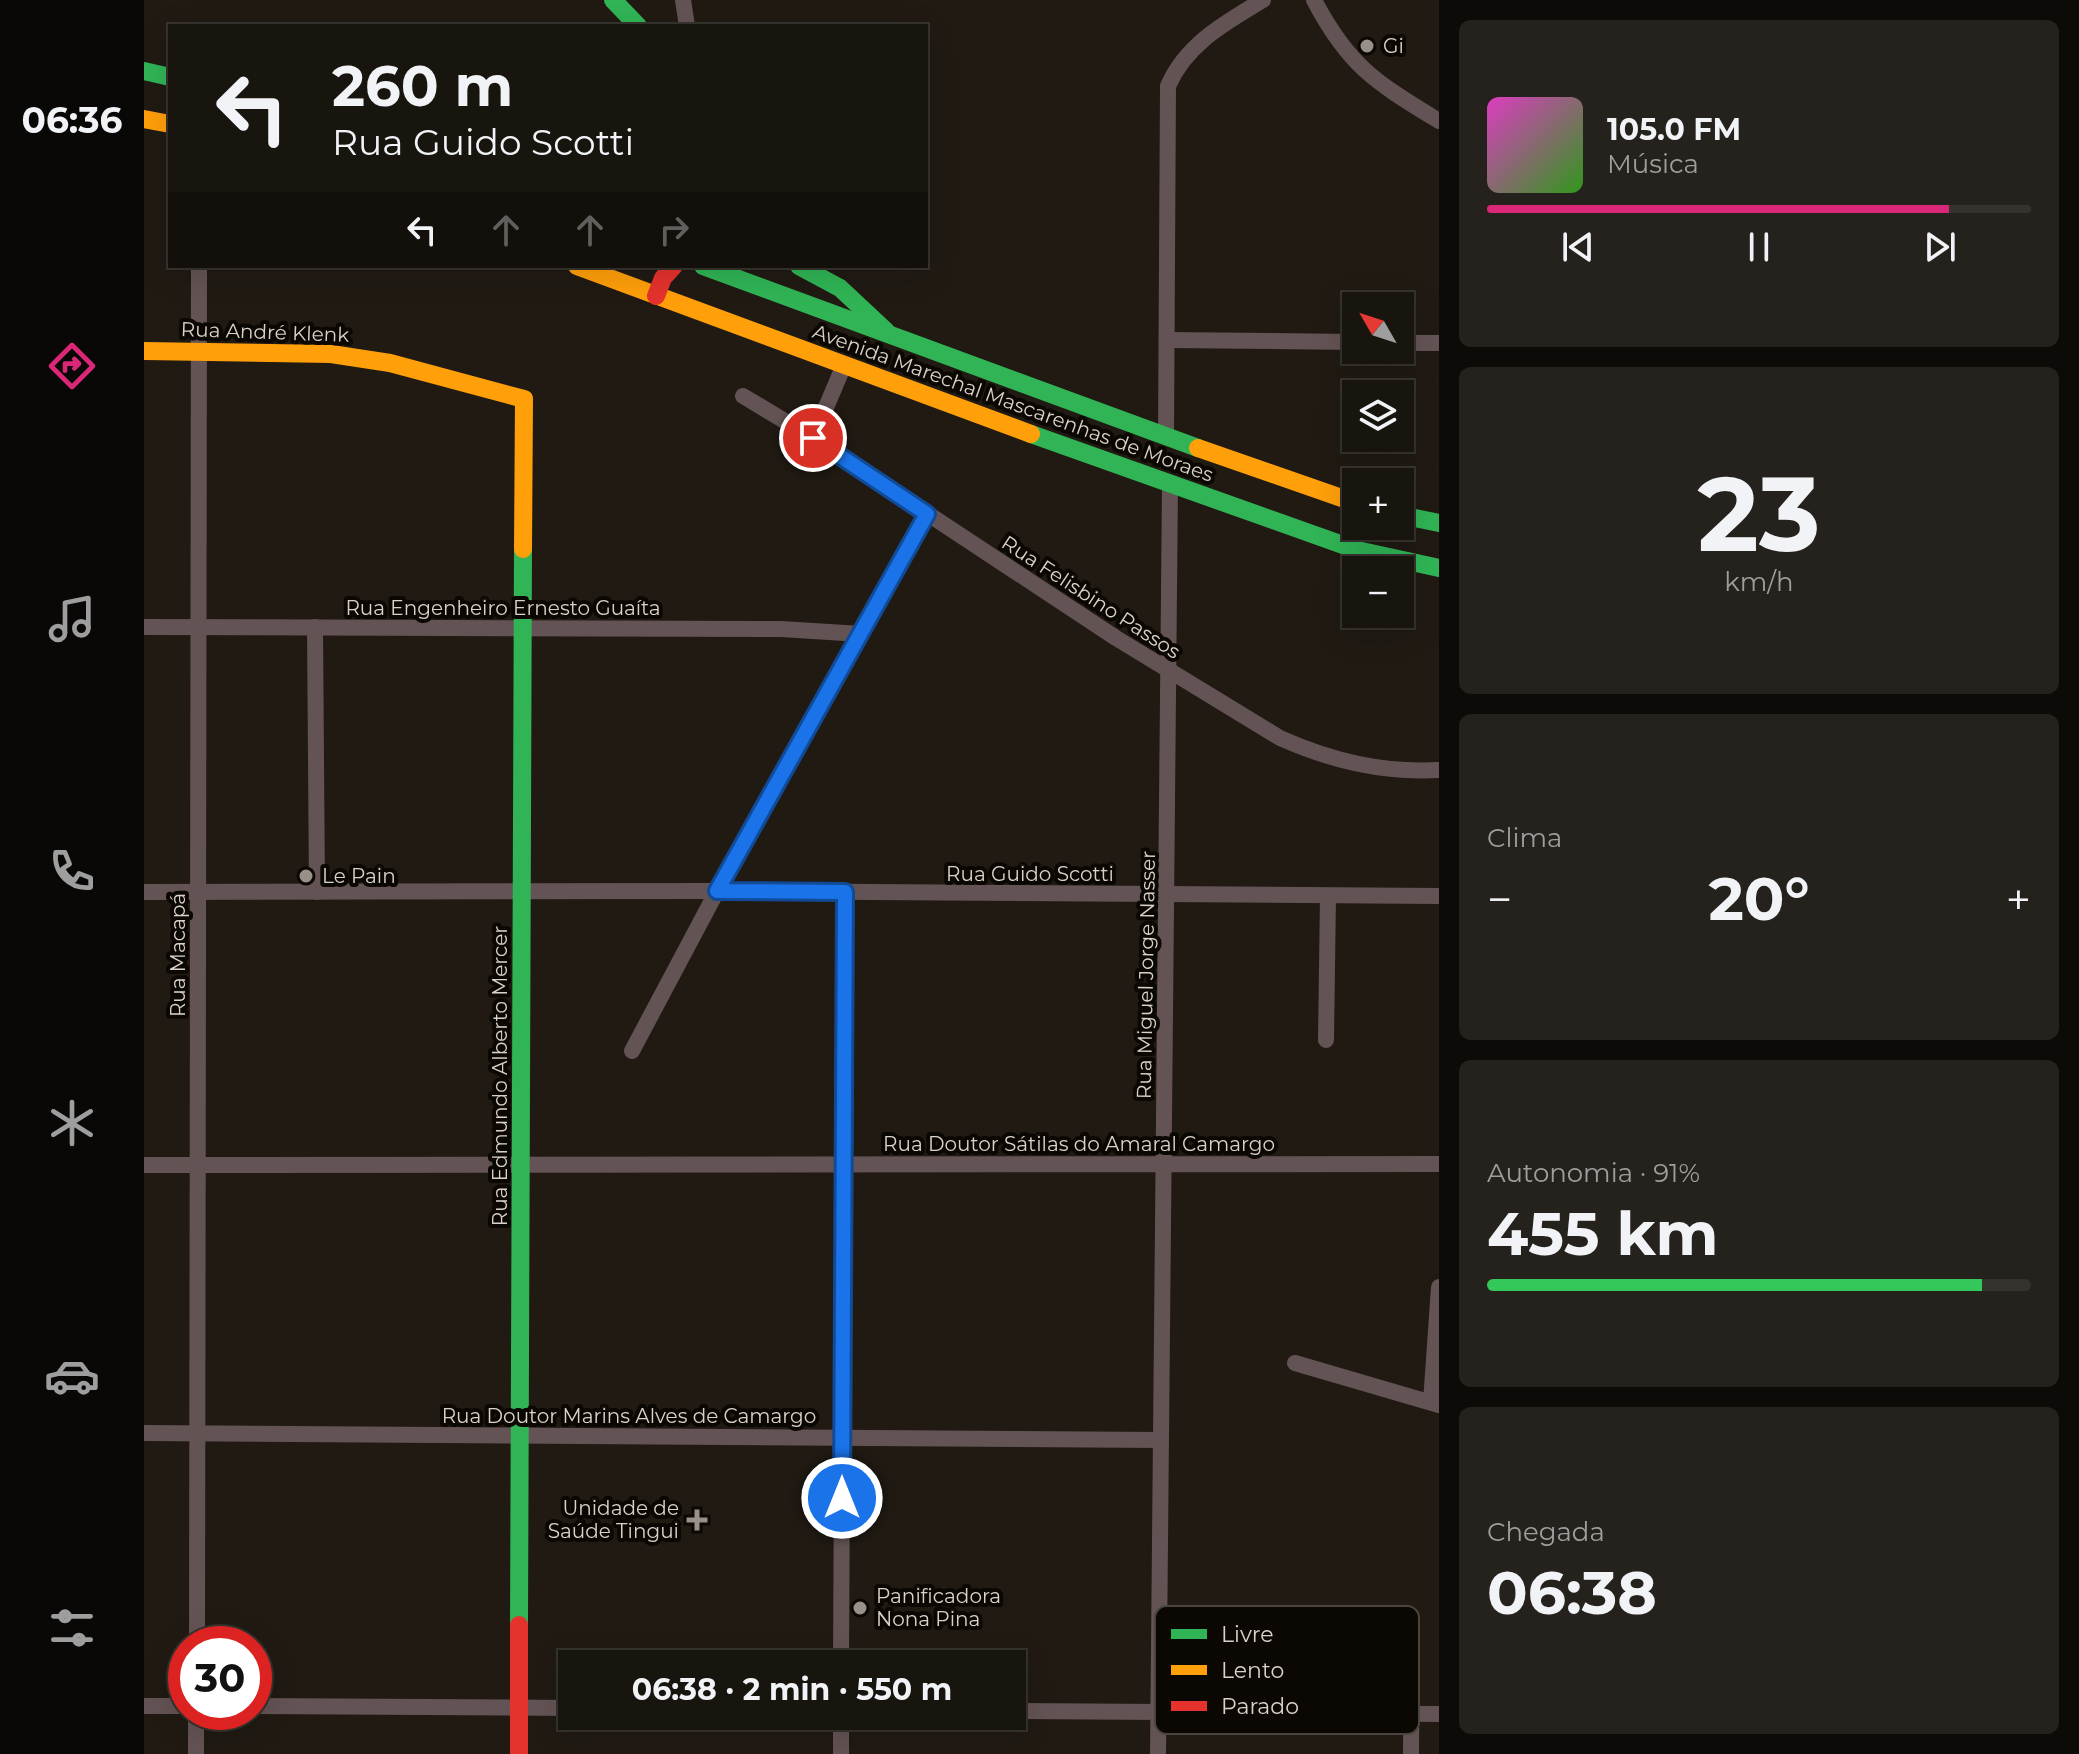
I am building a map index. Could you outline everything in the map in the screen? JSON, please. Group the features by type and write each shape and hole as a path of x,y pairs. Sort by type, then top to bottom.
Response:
{"main road":[{"path":"613,0 636,24"},
{"path":"144,71 168,77"},
{"path":"144,119 168,124"},
{"name":"Avenida Marechal Mascarenhas de Moraes","path":"582,268 1170,484 1280,501 1342,503"},
{"path":"656,296 663,278 672,268"},
{"name":"Avenida Marechal Mascarenhas de Moraes","path":"708,268 1166,437 1280,501 1357,550 1439,568"},
{"path":"799,268 874,346"},
{"path":"801,268 840,288 891,336"},
{"name":"Rua André Klenk","path":"144,351 199,350 362,357 524,399"},
{"path":"892,365 921,394"},
{"name":"Rua Edmundo Alberto Mercer","path":"519,1754 524,399"},
{"path":"1146,430 1170,484"},
{"path":"1414,518 1439,523"}],"street":[{"path":"683,0 687,24"},
{"path":"1166,437 1168,86 1175,70 1207,36 1263,0"},
{"path":"1314,0 1327,25 1355,63 1439,121"},
{"name":"Rua Macapá","path":"197,1626 199,268"},
{"path":"1167,340 1342,342"},
{"path":"1414,343 1439,343"},
{"path":"813,438 844,365"},
{"name":"Rua Felisbino Passos","path":"743,396 813,438 1253,723 1308,750 1366,767 1439,770"},
{"name":"Rua Miguel Jorge Nasser","path":"1160,1606 1170,484"},
{"path":"632,1051 717,891 927,514"},
{"name":"Rua Engenheiro Ernesto Guaíta","path":"144,627 781,629 861,634"},
{"path":"315,627 317,892"},
{"name":"Rua Guido Scotti","path":"144,892 717,891 1439,896"},
{"path":"841,1650 845,892"},
{"path":"1326,1040 1328,896"},
{"name":"Rua Doutor Sátilas do Amaral Camargo","path":"144,1165 1439,1164"},
{"path":"1295,1363 1435,1404 1439,1287"},
{"name":"Rua Doutor Marins Alves de Camargo","path":"144,1433 1161,1440"},
{"path":"144,1706 168,1706"},
{"path":"272,1706 558,1708"},
{"path":"1026,1711 1155,1712"},
{"path":"196,1730 196,1754"},
{"path":"841,1730 841,1754"},
{"name":"Rua Miguel Jorge Nasser","path":"1158,1734 1158,1754"}],"traffic: fast":[{"path":"613,0 636,24"},
{"path":"144,71 168,77"},
{"path":"708,268 1198,448"},
{"path":"803,268 840,288 886,331"},
{"path":"1031,434 1357,550 1439,568"},
{"path":"1414,518 1439,523"},
{"path":"519,1625 523,549"}],"traffic: slow":[{"path":"144,119 168,124"},
{"path":"582,268 1031,434"},
{"path":"144,351 331,354 390,363 524,399 523,549"},
{"path":"1198,448 1342,498"}],"traffic: jam":[{"path":"656,296 663,278 672,268"},
{"path":"519,1625 519,1754"}],"place":[{"name":"Gi","path":"1367,46"},
{"name":"Le Pain","path":"306,876"},
{"name":"Unidade de Saúde Tingui","path":"697,1520"},
{"name":"Panificadora Nona Pina","path":"860,1608"}],"route":[{"path":"813,438 927,514 717,891 845,892 842,1498"}]}
